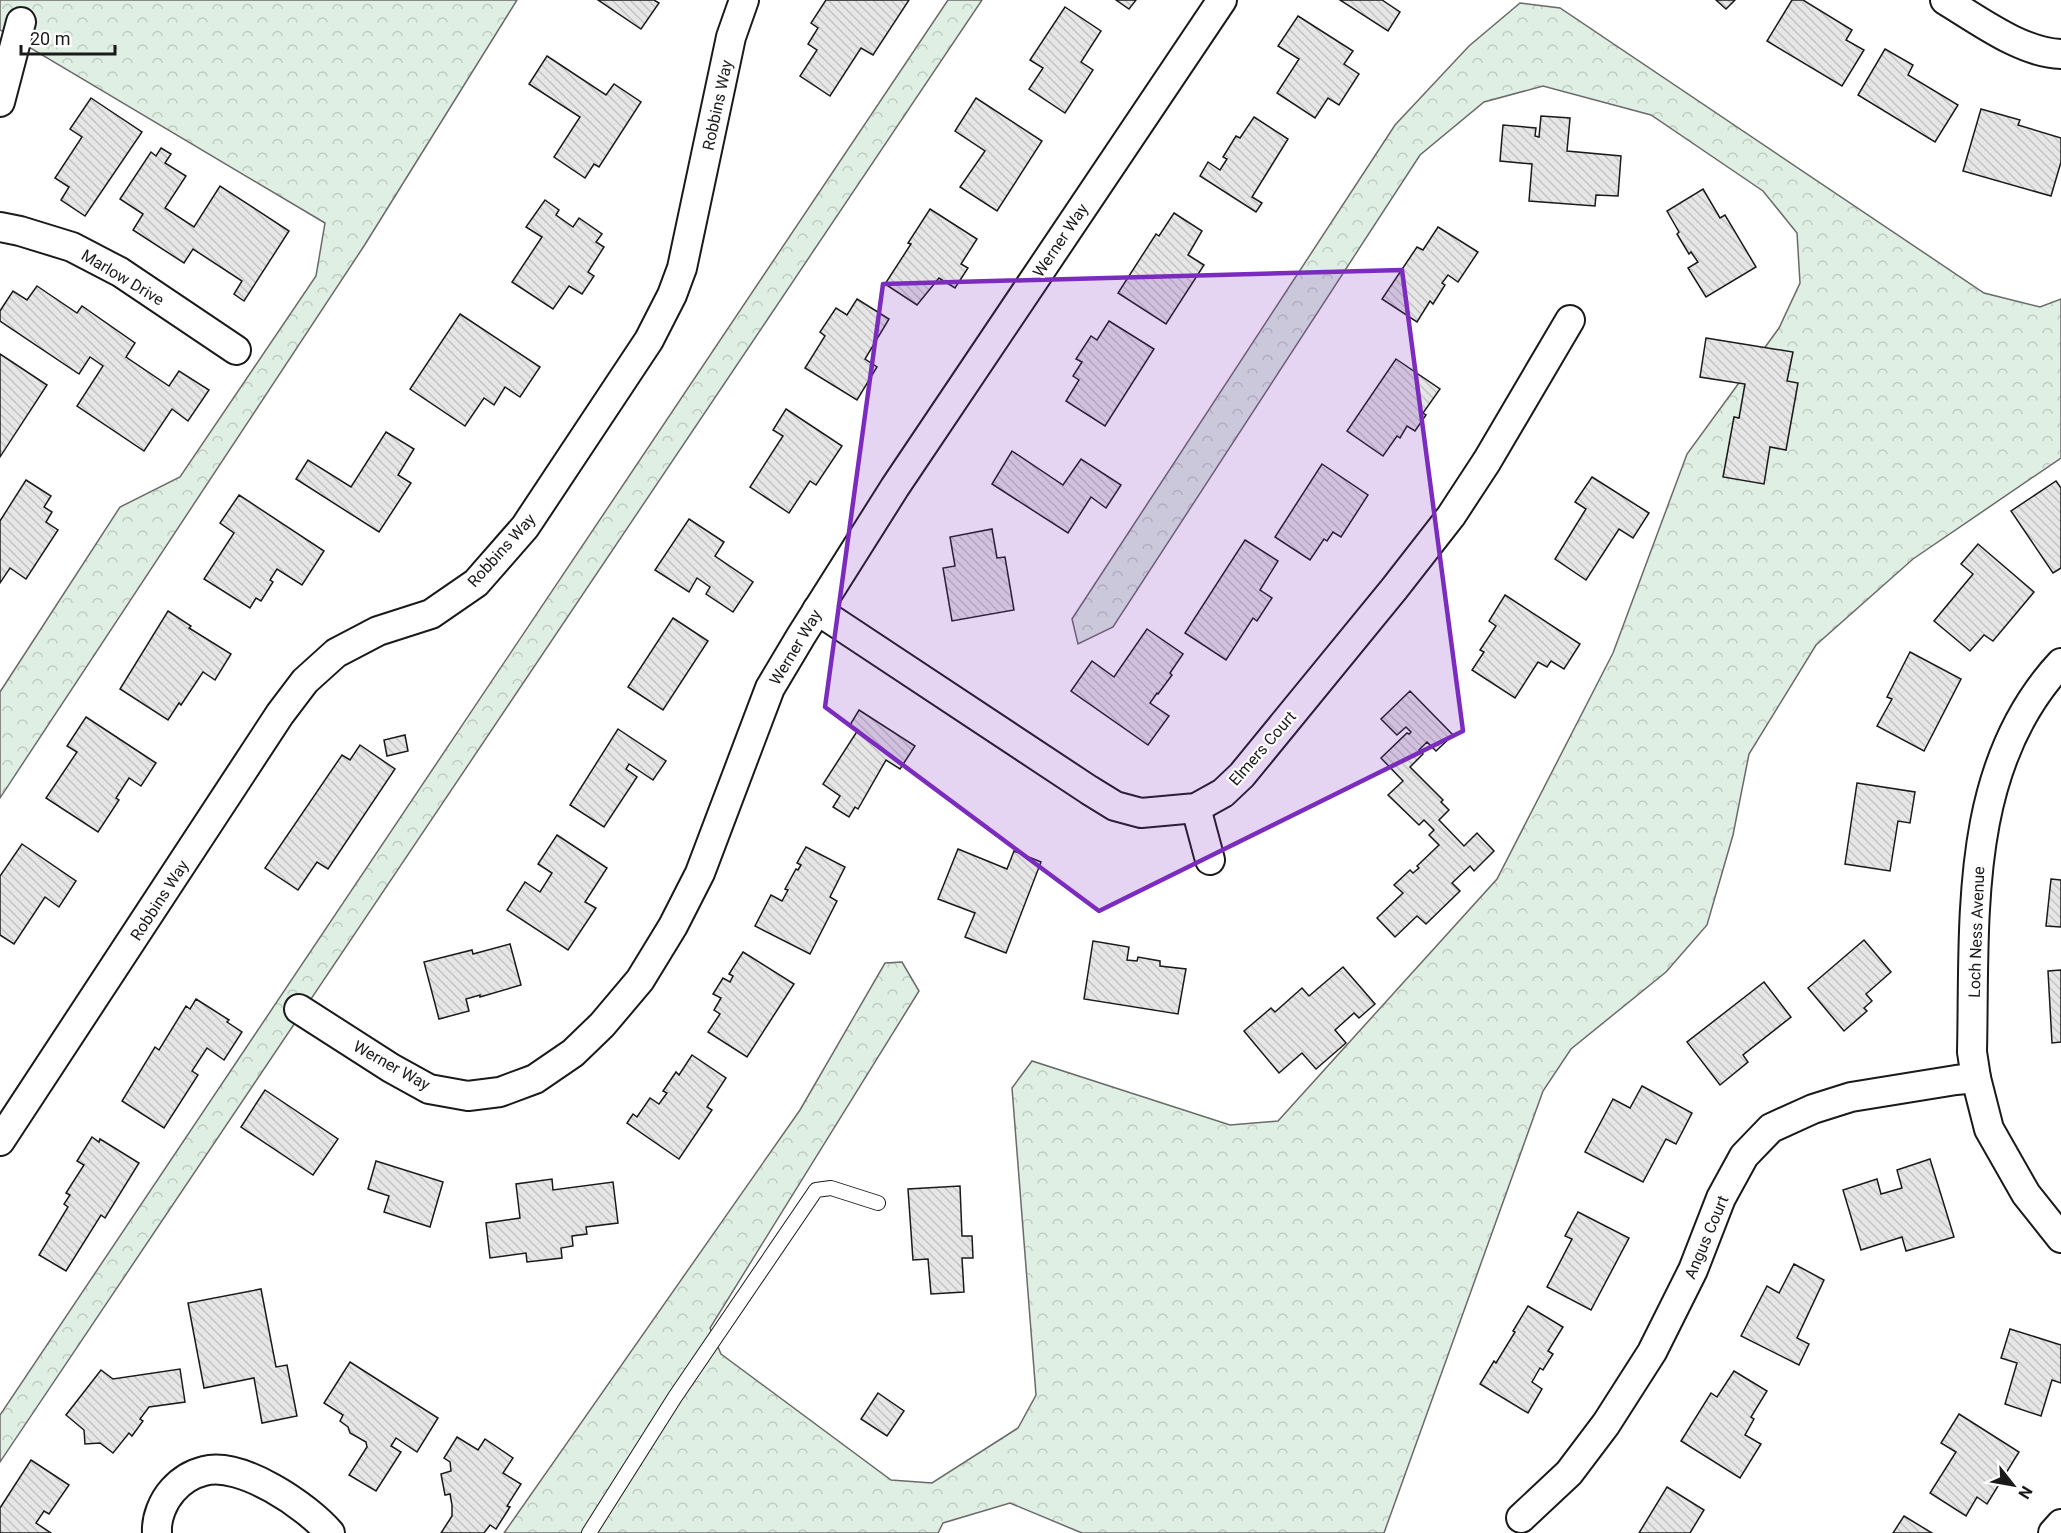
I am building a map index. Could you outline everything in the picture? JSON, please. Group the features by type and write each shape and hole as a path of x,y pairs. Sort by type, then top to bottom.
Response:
{"street":[{"name":"Robbins Way","path":"0,1141 280,714 305,681 336,653 378,631 431,614 476,583 525,527 643,350 672,295 682,268 731,38 744,0"},
{"name":"Werner Way","path":"299,1009 391,1068 429,1089 468,1096 500,1092 535,1078 573,1053 602,1025 640,980 673,926 700,873 770,688 817,610 901,478 1222,0"},
{"path":"1945,0 2017,41 2045,54 2061,54"},
{"path":"0,102 21,22"},
{"name":"Marlow Drive","path":"0,227 72,246 120,272 236,350"},
{"name":"Elmers Court","path":"817,610 1115,806 1141,813 1196,807 1223,793 1242,775 1394,589 1450,516 1487,462 1570,320"},
{"name":"Loch Ness Avenue","path":"2061,663 2046,679 2022,718 2002,758 1986,811 1975,882 1972,1052 1989,1128 2026,1194 2061,1238"},
{"path":"1196,807 1210,860"},
{"name":"Angus Court","path":"1521,1518 1569,1473 1606,1424 1652,1352 1693,1270 1725,1190 1744,1156 1771,1128 1812,1109 1851,1097 1976,1078"},
{"path":"157,1533 159,1516 164,1503 176,1487 198,1473 218,1470 243,1475 271,1487 318,1519 330,1533"},
{"path":"2053,1533 2061,1524"}],"lane":[{"path":"590,1533 675,1397 816,1190 831,1188 878,1203"}],"highlighted area":[{"path":"1402,270 1463,731 1099,911 825,707 883,284"}],"green space":[{"path":"0,0 517,0 364,246 0,798 0,692 120,507 180,477 316,276 325,223 0,30"},
{"path":"948,0 982,0 0,1462 0,1415"},
{"path":"1520,3 1560,8 1984,293 2040,307 2061,299 2061,458 1913,559 1816,645 1749,754 1733,835 1707,925 1666,972 1571,1049 1543,1091 1384,1533 1082,1533 1010,1503 943,1523 938,1533 504,1533 800,1110 885,963 902,962 919,991 710,1328 721,1354 891,1480 932,1483 1018,1428 1036,1395 1012,1088 1032,1061 1230,1125 1278,1121 1497,879 1613,653 1687,454 1779,328 1800,283 1797,233 1763,191 1651,115 1543,86 1484,102 1420,155 1113,627 1078,644 1072,619 1395,125 1469,46"}],"building":[{"path":"598,0 654,0 659,3 641,29"},
{"path":"826,0 909,0 873,55 861,48 830,96 800,76 817,50 808,44 818,28 811,23"},
{"path":"1116,0 1136,0 1129,9"},
{"path":"1340,0 1382,0 1400,12 1388,31"},
{"path":"1716,0 1735,0 1726,9"},
{"path":"1792,0 1803,0 1852,30 1846,40 1864,50 1842,86 1767,41"},
{"path":"1065,7 1101,31 1081,62 1093,70 1065,113 1029,89 1043,68 1030,60"},
{"path":"1298,16 1353,51 1344,64 1359,74 1339,105 1328,98 1315,118 1277,93 1299,59 1278,46"},
{"path":"1885,49 1913,65 1908,75 1958,105 1935,142 1858,95"},
{"path":"547,56 606,95 614,84 641,102 599,167 594,164 585,178 554,157 580,117 529,84"},
{"path":"91,98 142,132 85,216 61,200 69,187 55,178 82,137 70,129"},
{"path":"976,98 1042,141 997,211 960,187 985,151 955,131"},
{"path":"1981,109 2020,120 2018,125 2061,138 2061,162 2051,196 1963,171"},
{"path":"1541,116 1570,118 1567,151 1621,156 1618,196 1596,195 1595,206 1529,201 1532,164 1500,161 1503,125 1536,128 1535,136 1539,137"},
{"path":"1254,117 1288,139 1252,197 1262,203 1256,212 1200,176 1208,162 1220,170 1227,159 1223,157 1236,136 1240,138"},
{"path":"161,148 171,154 165,163 186,176 165,208 194,227 220,186 289,231 244,301 234,294 242,281 193,249 184,263 133,230 143,214 120,199 151,152 156,156"},
{"path":"1703,189 1720,218 1725,215 1756,267 1706,297 1688,268 1698,262 1691,252 1689,254 1667,211"},
{"path":"545,200 559,210 556,215 573,227 579,218 602,234 596,242 604,247 588,272 594,276 582,294 569,286 553,309 512,282 542,237 526,227"},
{"path":"930,209 977,239 961,264 968,268 955,288 939,278 917,305 885,284"},
{"path":"1174,213 1202,231 1188,255 1204,265 1166,324 1118,293 1156,234 1159,236"},
{"path":"1438,227 1478,252 1458,282 1448,275 1442,283 1445,285 1433,304 1430,301 1417,322 1382,299 1417,247 1423,250"},
{"path":"37,286 77,313 82,306 135,343 126,357 169,386 179,371 209,390 188,421 172,409 144,451 77,406 103,366 90,357 79,374 0,321 0,311 13,291 27,300"},
{"path":"857,299 889,319 865,359 877,367 857,400 805,368 825,336 820,332 836,308 847,315"},
{"path":"460,314 540,367 520,397 505,387 494,405 484,398 465,426 410,389"},
{"path":"1109,321 1154,349 1105,426 1066,401 1079,380 1073,376 1082,362 1076,359 1091,336 1097,340"},
{"path":"1706,338 1793,352 1787,381 1798,383 1786,450 1770,447 1764,484 1723,477 1734,417 1739,418 1745,384 1700,377"},
{"path":"0,354 47,385 0,457"},
{"path":"1396,359 1440,389 1423,413 1426,415 1415,431 1407,426 1400,438 1397,436 1383,456 1347,431"},
{"path":"786,409 842,446 816,485 810,481 789,513 750,487 783,436 773,430"},
{"path":"386,432 414,449 398,475 411,483 379,532 296,479 308,460 351,487"},
{"path":"1012,451 1063,485 1081,459 1121,485 1106,508 1091,497 1068,533 992,484"},
{"path":"1322,464 1368,495 1341,537 1333,532 1327,541 1324,539 1310,560 1275,537"},
{"path":"1592,477 1649,513 1633,538 1619,529 1586,580 1555,559 1586,509 1575,502"},
{"path":"26,480 51,496 44,507 52,512 46,522 58,530 26,579 10,568 0,583 0,521"},
{"path":"2056,481 2061,488 2061,568 2053,573 2011,511"},
{"path":"239,495 324,551 302,585 277,569 270,580 273,582 261,601 256,598 250,608 204,579 234,533 220,523"},
{"path":"689,519 724,542 715,556 753,582 733,612 706,594 710,587 697,578 689,592 655,570"},
{"path":"992,529 997,558 1005,557 1014,610 952,621 943,568 955,566 950,537"},
{"path":"1245,540 1278,561 1260,590 1272,598 1257,621 1253,618 1226,660 1185,633"},
{"path":"1978,544 2034,592 1993,641 1984,635 1970,651 1934,621 1973,574 1961,564"},
{"path":"1505,595 1580,644 1564,669 1551,661 1547,667 1538,662 1515,698 1472,670 1484,652 1480,650 1496,626 1489,621"},
{"path":"168,611 191,626 189,628 231,654 215,680 203,672 168,720 120,689"},
{"path":"673,618 708,641 663,710 628,687"},
{"path":"1147,629 1183,654 1170,673 1172,675 1150,703 1169,716 1148,745 1071,691 1092,661 1114,677"},
{"path":"1910,652 1961,679 1924,751 1877,726 1892,699 1887,697"},
{"path":"1410,691 1453,735 1436,751 1427,742 1419,750 1423,754 1410,767 1443,800 1441,802 1449,810 1439,820 1464,846 1477,833 1494,851 1474,871 1470,866 1452,883 1460,891 1426,924 1417,916 1395,937 1377,918 1403,893 1394,885 1410,870 1413,873 1419,868 1417,866 1439,845 1429,835 1434,830 1424,820 1419,825 1388,795 1403,781 1381,758 1407,733 1411,732 1406,727 1397,735 1381,719"},
{"path":"859,710 915,746 900,769 886,760 858,809 855,807 849,817 833,807 840,796 823,784 858,730 850,725"},
{"path":"86,717 156,763 141,786 129,778 116,798 119,800 98,832 46,798 77,752 67,746"},
{"path":"618,729 666,761 653,780 629,764 626,769 637,777 604,827 570,805"},
{"path":"405,735 408,751 387,756 384,740"},
{"path":"360,745 395,769 328,869 317,862 298,890 265,868 342,755 350,760"},
{"path":"1857,783 1915,792 1910,823 1898,821 1890,871 1845,864"},
{"path":"557,835 607,868 585,902 596,908 568,950 507,910 525,882 540,892 552,873 538,864"},
{"path":"22,844 76,881 59,907 45,897 14,944 0,935 0,876"},
{"path":"806,847 845,867 830,897 837,901 810,954 755,926 771,895 782,901 788,890 785,889 796,869 798,870 801,865 797,863"},
{"path":"958,849 1007,869 1014,851 1041,862 1006,953 965,937 975,913 938,899"},
{"path":"2051,879 2061,880 2061,927 2046,926"},
{"path":"1864,940 1891,972 1866,994 1872,1001 1864,1008 1867,1011 1844,1031 1808,988"},
{"path":"1093,941 1129,947 1127,960 1137,961 1138,957 1160,961 1160,966 1186,969 1178,1014 1084,999"},
{"path":"510,944 521,985 466,999 469,1011 439,1019 424,962 472,950 473,954"},
{"path":"743,952 794,984 747,1057 708,1032 720,1014 714,1010 721,998 713,994 723,978 730,982 733,976 729,974"},
{"path":"1343,967 1375,1004 1359,1018 1354,1013 1335,1030 1346,1043 1316,1069 1302,1053 1279,1073 1244,1031 1271,1008 1275,1012 1302,988 1309,996"},
{"path":"2061,970 2061,1042 2052,1043 2048,971"},
{"path":"1764,982 1791,1017 1743,1055 1748,1062 1720,1085 1687,1042"},
{"path":"196,999 229,1020 227,1022 242,1032 224,1060 207,1048 192,1071 198,1075 164,1128 122,1101 155,1047 159,1050 186,1006 190,1009"},
{"path":"692,1055 726,1078 707,1107 712,1110 679,1159 627,1123 633,1114 637,1117 650,1098 659,1104 667,1093 663,1091 676,1072 679,1075"},
{"path":"1642,1086 1692,1113 1676,1144 1666,1139 1643,1182 1585,1152 1613,1099 1630,1108"},
{"path":"265,1090 338,1139 313,1175 241,1127"},
{"path":"92,1137 99,1142 100,1139 139,1163 105,1218 101,1215 66,1271 39,1255 68,1207 64,1204 70,1195 66,1193 84,1165 77,1161"},
{"path":"1930,1159 1954,1237 1906,1251 1902,1237 1861,1250 1843,1190 1877,1179 1881,1194 1902,1188 1897,1170"},
{"path":"376,1161 443,1182 430,1227 384,1212 389,1196 368,1189"},
{"path":"552,1179 553,1190 613,1182 618,1223 586,1227 587,1234 572,1236 573,1246 561,1248 562,1258 527,1262 526,1253 490,1258 486,1223 520,1218 516,1184"},
{"path":"960,1186 962,1236 972,1236 973,1258 962,1258 964,1292 931,1294 928,1259 913,1260 908,1189"},
{"path":"1578,1212 1629,1238 1591,1310 1547,1287 1572,1239 1565,1236"},
{"path":"1794,1264 1824,1280 1797,1338 1809,1344 1799,1365 1741,1336 1767,1286 1779,1293"},
{"path":"261,1289 276,1367 287,1365 297,1416 262,1423 254,1378 204,1388 188,1303"},
{"path":"1528,1306 1563,1327 1548,1351 1553,1354 1543,1370 1540,1368 1532,1382 1542,1389 1528,1413 1480,1384 1494,1361 1496,1363"},
{"path":"2010,1329 2061,1345 2061,1383 2052,1380 2041,1416 2005,1404 2017,1363 2001,1358"},
{"path":"350,1362 438,1418 417,1452 396,1438 391,1446 401,1452 376,1491 349,1475 367,1447 366,1442 350,1433 348,1427 340,1421 343,1415 324,1403"},
{"path":"180,1369 185,1402 149,1407 140,1419 143,1421 132,1436 129,1433 113,1453 100,1443 85,1444 84,1430 66,1415 101,1370 113,1379"},
{"path":"1734,1371 1767,1391 1751,1417 1754,1419 1745,1435 1761,1444 1740,1478 1681,1441 1711,1393 1717,1397"},
{"path":"878,1393 904,1411 887,1436 861,1419"},
{"path":"1959,1414 2019,1452 1987,1504 1977,1497 1966,1516 1930,1493 1956,1452 1941,1443"},
{"path":"457,1437 478,1450 485,1439 513,1458 503,1473 521,1484 496,1529 490,1525 484,1533 441,1533 452,1516 452,1505 450,1494 445,1495 441,1474 451,1471 450,1462 444,1458"},
{"path":"31,1460 69,1485 49,1514 44,1511 36,1523 51,1533 0,1533 0,1508"},
{"path":"1667,1487 1704,1510 1690,1533 1639,1533"},
{"path":"1904,1516 1932,1533 1893,1533"}]}
